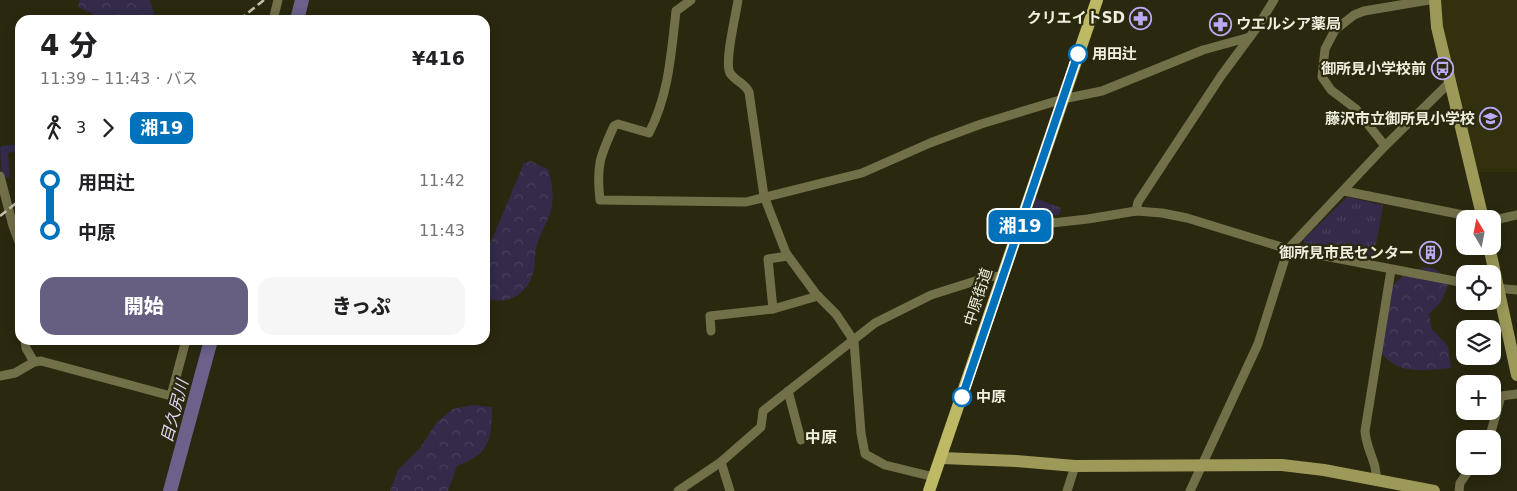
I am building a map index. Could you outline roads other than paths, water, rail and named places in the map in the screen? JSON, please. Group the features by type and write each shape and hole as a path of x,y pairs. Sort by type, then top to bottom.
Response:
{"main road":[{"name":"中原街道","path":"929,491 942,458 1001,277 1022,222 1097,0"}],"street":[{"path":"274,15 278,0"},
{"path":"691,0 676,11 666,92 659,114 649,133 618,124 614,126 598,164 600,200 746,202 862,173 930,143 982,124 1063,99 1102,91 1203,50 1250,37"},
{"path":"738,0 728,67 734,78 746,86 749,92 764,196 788,256 818,296 836,314 854,341 861,433 865,454 885,465 934,477"},
{"path":"1136,211 1138,202 1221,76 1274,0"},
{"path":"1385,146 1356,109 1326,85 1322,74 1325,49 1335,30 1354,15 1364,11 1429,0"},
{"path":"1435,0 1437,27 1481,210"},
{"path":"1190,491 1258,344 1288,249 1344,192 1385,146 1451,81"},
{"path":"1,181 15,232"},
{"path":"1344,192 1456,214"},
{"path":"1022,222 1088,220 1136,211 1187,218 1216,229 1288,249 1456,281"},
{"path":"1501,219 1517,215"},
{"path":"773,309 768,259 788,256"},
{"path":"1376,481 1377,469 1366,444 1365,431 1391,270"},
{"path":"678,491 721,462 761,426 763,410 875,323 931,295 991,276 1001,277"},
{"path":"1501,289 1517,290"},
{"path":"711,331 710,316 773,309 818,296"},
{"path":"1501,310 1517,375"},
{"path":"25,345 34,362"},
{"path":"0,376 22,370 34,362 41,361 171,396 185,345"},
{"path":"788,391 801,440"},
{"path":"1492,430 1501,396 1517,394"},
{"path":"942,458 1075,466 1297,466 1376,481 1401,488 1434,491"},
{"path":"721,462 730,491"},
{"path":"1067,491 1075,466"},
{"path":"1459,491 1460,483 1466,475"}],"waterway":[{"name":"目久尻川","path":"298,15 302,0"},
{"name":"目久尻川","path":"170,491 210,345"}],"railway":[{"path":"245,15 264,0"},
{"path":"0,216 15,204"}],"place":[{"name":"クリエイトSD","path":"1141,18"},
{"name":"ウエルシア薬局","path":"1220,24"},
{"name":"用田辻","path":"1078,54"},
{"name":"御所見小学校前","path":"1442,69"},
{"name":"藤沢市立御所見小学校","path":"1491,119"},
{"name":"御所見市民センター","path":"1430,253"},
{"name":"中原","path":"962,397"}],"district":[{"name":"中原","path":"821,437"}]}
